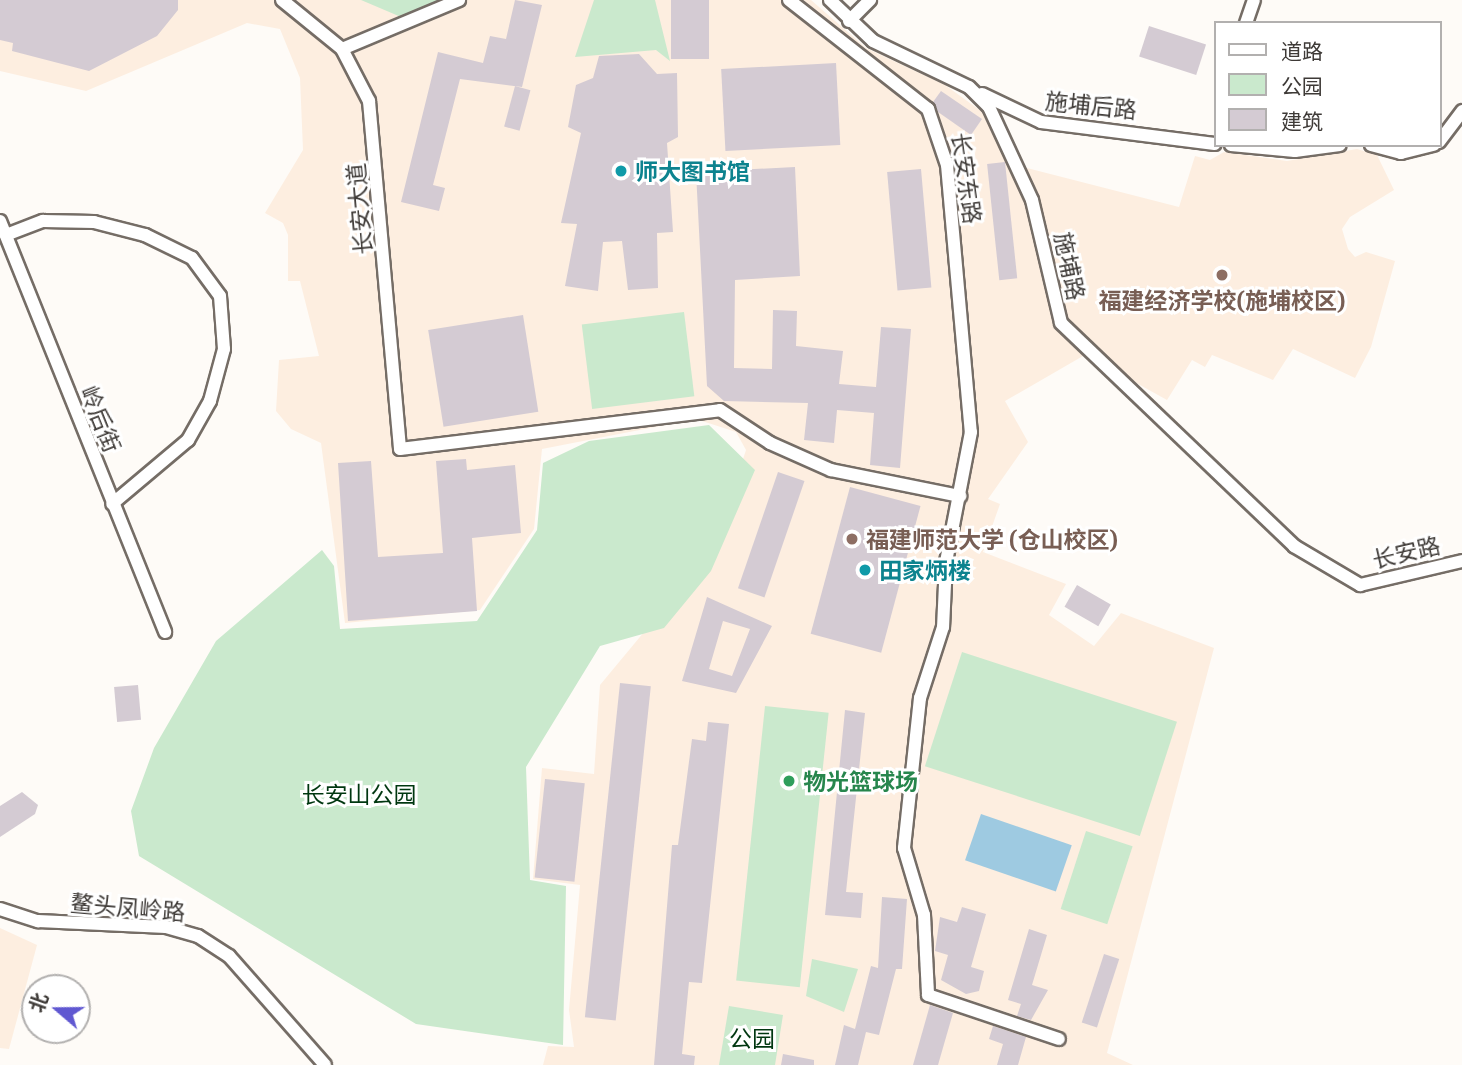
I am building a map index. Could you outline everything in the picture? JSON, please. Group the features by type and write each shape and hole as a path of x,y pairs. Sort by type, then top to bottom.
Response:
{"street":[{"name":"长安大道","path":"282,0 342,49 369,101 400,449 720,410 770,443 831,470 960,496"},
{"path":"342,49 459,0"},
{"name":"长安东路","path":"789,0 928,109 938,125 947,165 971,432 946,562 943,627 920,698 904,848 924,915 928,995 1059,1040"},
{"name":"施埔路","path":"830,0 873,41 970,87 1012,147 1067,330 1294,546 1360,585"},
{"path":"849,21 870,0"},
{"path":"1247,21 1254,0"},
{"name":"施埔后路","path":"970,87 1041,121 1214,144"},
{"path":"1441,139 1462,111"},
{"path":"1252,147 1295,151 1325,147"},
{"path":"1378,147 1401,153 1426,147"},
{"name":"岭后街","path":"0,221 165,632"},
{"path":"6,235 43,221 94,222 145,234 192,258 220,296 224,349 210,401 188,440 112,504"},
{"name":"长安路","path":"1360,585 1462,561"},
{"name":"鳌头凤岭路","path":"0,909 37,921 166,927 198,936 229,956 325,1065"}],"shaded area":[{"name":"福建师范大学 (仓山校区)","path":"0,0 811,0 866,48 945,85 988,116 1030,214 1055,327 1083,356 1005,401 1028,442 988,499 1000,504 983,552 1066,584 1049,615 1094,646 1121,613 1214,648 1107,1053 1133,1065 543,1065 548,1046 574,1047 569,1010 580,885 533,879 542,768 594,774 600,685 713,549 746,450 736,432 696,419 542,449 534,529 480,610 345,623 321,443 291,429 276,411 279,360 319,356 300,281 288,281 288,235 283,223 265,213 303,150 300,78 280,29 247,23 86,91 0,71"},
{"name":"福建经济学校(施埔校区)","path":"1357,149 1377,155 1394,190 1350,217 1342,229 1348,249 1355,257 1366,252 1395,261 1371,347 1355,378 1293,349 1273,380 1212,355 1205,367 1192,360 1167,400 1113,370 1067,327 1023,167 1179,207 1195,156 1210,160 1224,152 1287,161"},
{"path":"0,928 37,945 29,974 21,974 21,1004 9,1049 0,1048"}],"green space":[{"path":"361,0 438,0 401,17"},
{"path":"594,0 655,0 670,61 656,50 575,57"},
{"path":"684,312 694,396 592,409 582,325"},
{"name":"长安山公园","path":"709,425 755,470 711,571 664,628 600,646 526,767 530,880 566,886 563,1045 416,1024 139,856 131,811 154,748 216,641 322,550 334,566 340,629 477,621 537,530 543,463 589,441"},
{"path":"962,652 1177,722 1140,836 925,766"},
{"name":"物光篮球场","path":"765,706 829,713 800,987 736,980"},
{"path":"1086,831 1133,846 1107,924 1061,909"},
{"path":"812,959 858,969 844,1012 806,996"},
{"name":"公园","path":"729,1006 783,1015 775,1065 719,1065"}],"water":[{"path":"981,814 1072,845 1056,892 965,860"}],"building":[{"path":"0,0 178,0 178,10 157,36 89,71 12,51 13,43 0,40"},
{"path":"515,0 542,5 522,87 460,79 433,185 445,188 439,211 401,202 438,52 483,63 490,36 506,39"},
{"path":"671,0 709,0 709,59 671,59"},
{"path":"1149,26 1206,45 1196,75 1139,56"},
{"name":"师大图书馆","path":"639,54 657,74 677,73 678,137 667,143 673,232 657,233 658,288 628,290 622,241 603,242 598,291 565,286 577,224 561,223 581,133 568,127 576,85 593,78 599,56"},
{"path":"836,63 840,145 725,151 721,69"},
{"path":"515,86 530,90 520,131 504,127"},
{"path":"941,91 982,119 971,135 938,112 933,102"},
{"path":"1005,162 1017,278 999,280 987,164"},
{"path":"795,167 800,276 735,280 734,368 772,369 773,310 797,311 796,346 843,351 839,384 876,387 881,327 911,329 900,468 870,465 874,413 837,410 834,443 804,440 808,403 724,401 707,386 696,172"},
{"path":"921,169 931,288 898,291 887,172"},
{"path":"523,315 538,412 444,427 428,330"},
{"path":"466,459 467,470 515,465 521,533 472,538 477,611 348,621 338,463 371,461 378,557 443,553 436,461"},
{"path":"778,472 804,481 764,597 738,588"},
{"name":"田家炳楼","path":"850,487 921,506 881,653 811,634"},
{"path":"1077,585 1111,604 1098,626 1064,607"},
{"path":"707,597 772,626 736,693 682,681","holes":["723,621 750,629 732,676 709,669"]},
{"path":"620,683 651,686 616,1020 585,1017"},
{"path":"138,685 141,720 117,722 114,687"},
{"path":"845,710 865,713 846,892 863,893 861,918 825,915"},
{"path":"708,722 729,724 702,983 689,982 682,1054 695,1056 694,1065 654,1065 672,845 678,845 692,739 706,741"},
{"path":"545,779 585,783 574,882 535,877"},
{"path":"22,792 38,805 35,814 0,837 0,806"},
{"path":"882,897 907,899 902,969 896,969 879,1035 866,1032 858,1065 835,1065 844,1025 855,1029 871,966 878,968"},
{"path":"962,907 986,914 971,967 984,971 979,991 966,994 941,980 948,955 935,951 940,917 957,922"},
{"path":"1029,929 1047,935 1032,985 1048,990 1031,1020 1017,1016 1021,1004 1008,1000"},
{"path":"1104,954 1119,959 1097,1027 1082,1022"},
{"path":"930,1005 953,1013 938,1065 913,1065"},
{"path":"993,1026 1026,1037 1018,1065 997,1065 1003,1044 989,1039"},
{"path":"783,1054 814,1060 814,1065 781,1065"}],"place":[{"name":"师大图书馆","path":"621,171"},
{"name":"福建经济学校(施埔校区)","path":"1222,275"},
{"name":"福建师范大学 (仓山校区)","path":"852,539"},
{"name":"田家炳楼","path":"865,570"},
{"name":"物光篮球场","path":"789,781"}]}
